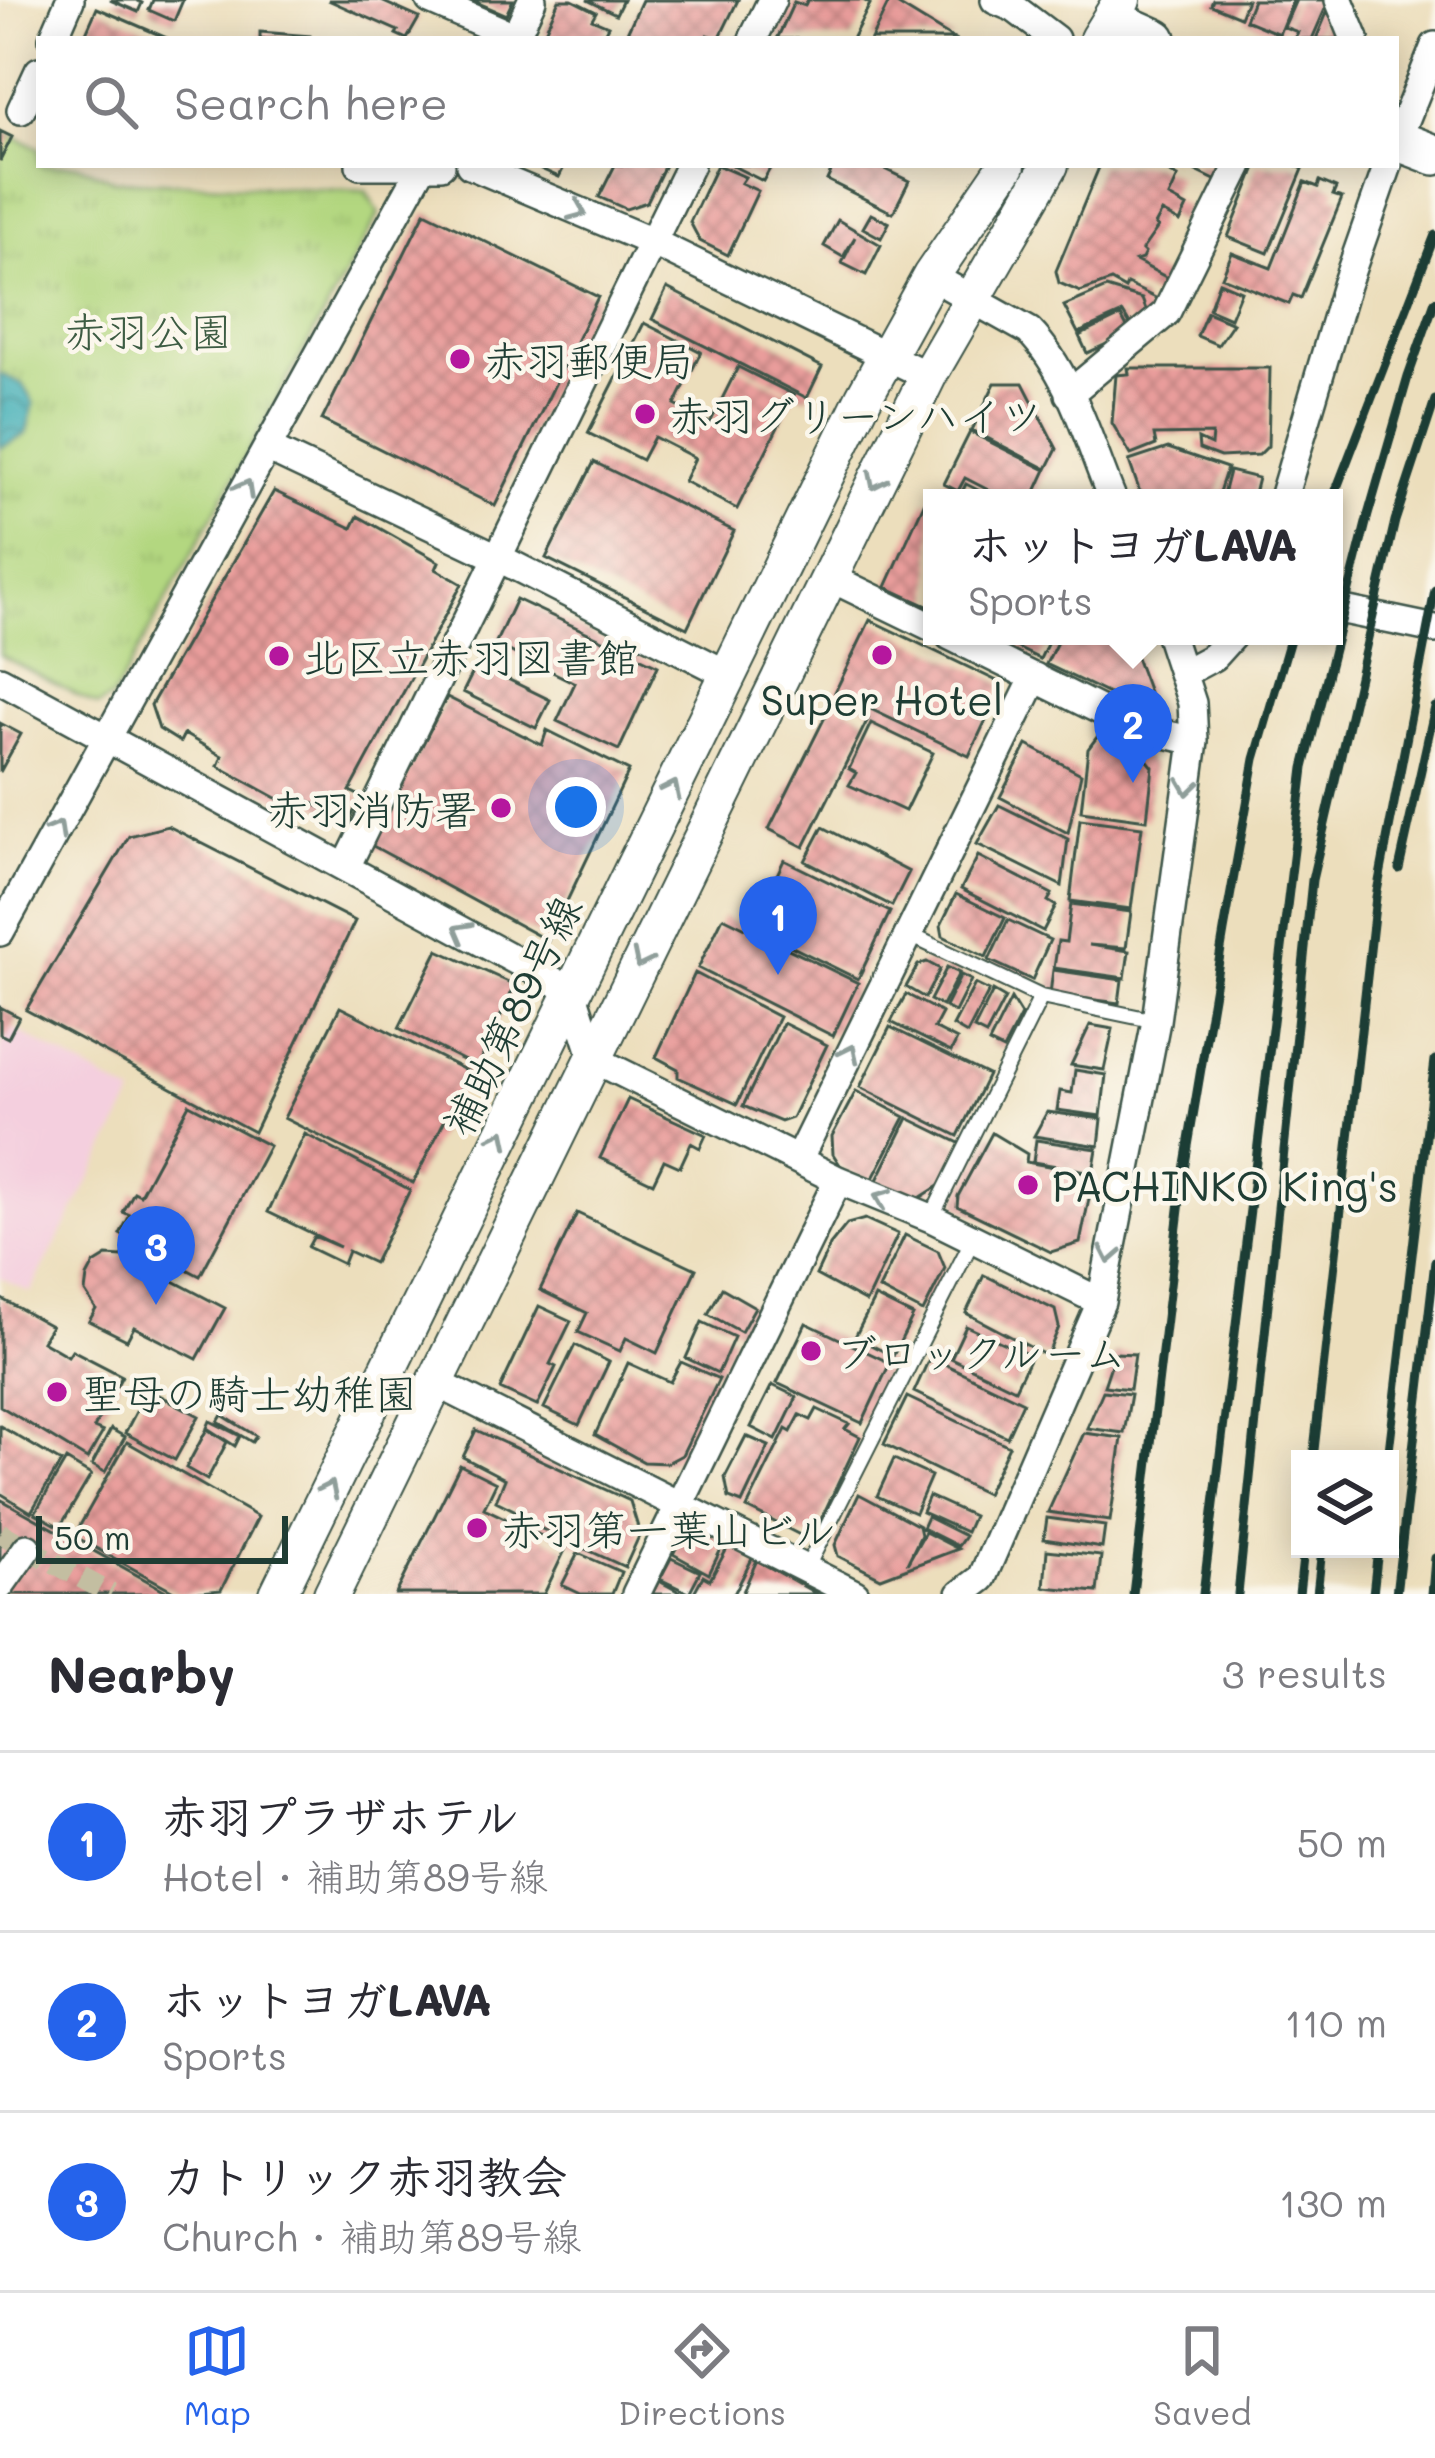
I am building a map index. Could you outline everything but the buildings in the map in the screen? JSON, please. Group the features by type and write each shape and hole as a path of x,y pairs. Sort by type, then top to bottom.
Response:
{"main road":[{"path":"1399,141 1435,155"}],"street":[{"path":"54,36 70,0"},
{"path":"430,0 510,36"},
{"path":"515,36 532,0"},
{"path":"754,36 772,0"},
{"path":"995,0 1051,36"},
{"path":"1339,0 1354,36"},
{"path":"1399,133 1435,46"},
{"path":"20,110 36,77"},
{"path":"0,932 267,448 430,168"},
{"path":"477,168 652,242 928,376"},
{"path":"346,867 689,168"},
{"name":"補助第89号線","path":"278,1594 885,356 931,277 1005,168"},
{"path":"332,1594 928,376 1048,168"},
{"path":"1069,394 1166,314 1238,168"},
{"path":"1286,489 1346,285 1387,168"},
{"path":"931,277 1029,331 1048,352 1108,489"},
{"path":"267,448 729,675"},
{"path":"829,577 923,623"},
{"path":"1343,610 1435,629"},
{"path":"969,645 1132,727 1194,741"},
{"path":"976,1589 1101,1302 1156,1021 1194,741 1192,703 1174,645"},
{"path":"1185,672 1213,657 1224,645"},
{"path":"799,1158 1035,677"},
{"path":"0,680 572,991 594,1059 838,1180 931,1218 1101,1302"},
{"path":"636,1594 838,1180"},
{"path":"436,1384 855,1594"},
{"path":"0,1586 27,1548"}],"lane":[{"path":"908,934 1041,997 1156,1021"},
{"path":"931,1218 1041,997"},
{"path":"806,1567 973,1239"}],"shaded area":[{"path":"11,1027 134,1096 30,1293 0,1277 0,1048"}],"green space":[{"name":"赤羽公園","path":"0,131 36,147 36,168 85,168 114,180 366,191 379,214 113,697 98,706 0,655"}],"water":[{"path":"0,374 22,384 34,404 26,434 0,448"}],"tunnel":[{"path":"0,1533 111,1594"}],"railway":[{"path":"1336,489 1435,235"},
{"path":"1343,614 1408,377 1435,301"},
{"path":"1238,1594 1312,880 1395,521 1435,400"},
{"path":"1314,1450 1376,897 1435,590"},
{"path":"1133,1594 1183,1176 1255,759 1288,645"},
{"path":"1203,1594 1304,768 1335,645"},
{"path":"1399,869 1435,707"},
{"path":"1389,1450 1435,1060"},
{"path":"1396,1594 1435,1261"},
{"path":"1299,1594 1303,1558"},
{"path":"1317,1594 1321,1558"},
{"path":"1373,1594 1377,1558"},
{"path":"1432,1594 1435,1558"}],"place":[{"name":"赤羽郵便局","path":"460,359"},
{"name":"赤羽グリーンハイツ","path":"645,414"},
{"name":"Super Hotel","path":"882,655"},
{"name":"北区立赤羽図書館","path":"279,656"},
{"name":"ホットヨガLAVA","path":"1133,783"},
{"name":"赤羽消防署","path":"501,808"},
{"name":"赤羽プラザホテル","path":"778,975"},
{"name":"PACHINKO King's","path":"1028,1185"},
{"name":"カトリック赤羽教会","path":"156,1305"},
{"name":"ブロックルーム","path":"811,1351"},
{"name":"聖母の騎士幼稚園","path":"57,1392"},
{"name":"赤羽第一葉山ビル","path":"477,1528"}]}
